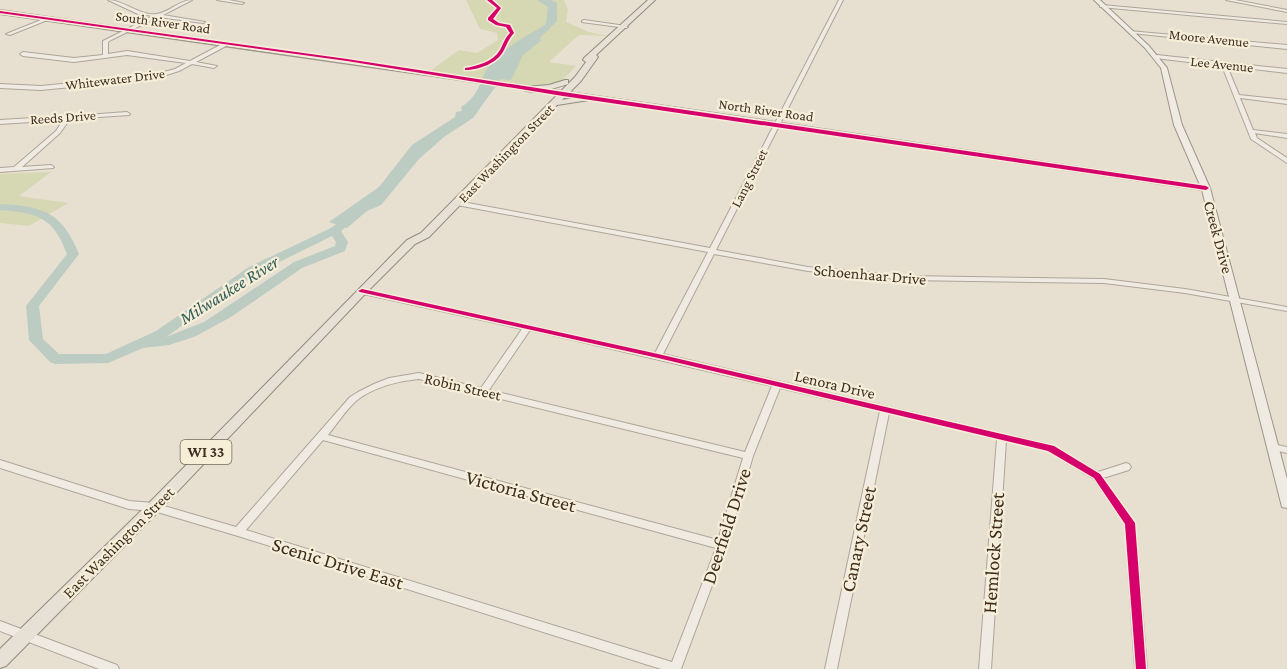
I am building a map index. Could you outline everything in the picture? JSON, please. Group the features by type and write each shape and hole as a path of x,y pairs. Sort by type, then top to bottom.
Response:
{"main road":[{"name":"East Washington Street","path":"0,660 154,507 411,242 417,233 652,0"},
{"path":"525,88 568,84 586,98"},
{"path":"525,88 540,94 549,103 586,98"},
{"name":"East Washington Street","path":"411,242 425,234 457,203 549,103"}],"street":[{"path":"110,0 131,11 203,22"},
{"path":"106,56 105,42 190,0"},
{"path":"219,0 242,3"},
{"name":"Lang Street","path":"658,356 841,0"},
{"path":"1227,0 1287,10"},
{"path":"1100,3 1287,23"},
{"name":"Creek Drive","path":"1100,3 1157,57 1164,68 1183,139 1200,169 1206,188 1287,503"},
{"name":"South River Road","path":"0,12 322,57"},
{"path":"8,34 48,19"},
{"path":"584,21 626,27"},
{"name":"Moore Avenue","path":"1131,32 1287,46"},
{"name":"Whitewater Drive","path":"0,87 41,88 154,77 177,70 224,45"},
{"path":"23,54 74,60 127,53 214,66"},
{"name":"North River Road","path":"322,57 558,94 1206,188"},
{"name":"Lee Avenue","path":"1157,57 1287,71"},
{"path":"1224,64 1254,139 1287,161"},
{"path":"1236,96 1287,102"},
{"name":"Reeds Drive","path":"0,122 127,114"},
{"path":"16,169 58,132 69,116"},
{"path":"1250,131 1287,136"},
{"path":"0,170 51,167"},
{"name":"Schoenhaar Drive","path":"457,203 808,269 865,275 1100,281 1185,291 1287,309"},
{"name":"Lenora Drive","path":"362,291 658,356 1050,448 1097,476 1130,523 1141,669"},
{"path":"484,391 527,328"},
{"name":"Robin Street","path":"238,532 353,399 376,385 397,377 419,376 748,456"},
{"name":"Deerfield Drive","path":"675,669 722,545 748,456 777,384"},
{"name":"Canary Street","path":"831,669 885,410"},
{"name":"Victoria Street","path":"320,436 722,545"},
{"name":"Hemlock Street","path":"985,669 1002,437"},
{"path":"1272,447 1287,450"},
{"name":"Scenic Drive East","path":"0,464 129,505 154,507 238,532 675,669"},
{"path":"1097,476 1126,467"},
{"path":"0,626 113,669"}],"green space":[{"path":"466,0 564,0 568,10 566,22 589,32 609,36 579,35 549,62 576,66 555,84 513,85 430,71 459,50 477,53 498,40 497,33 480,29"},
{"path":"51,172 19,196 68,203 29,226 0,223 0,174"}],"shaded area":[{"path":"537,0 551,0 557,3 557,21 539,39 542,40 523,55 511,80 501,79 473,118 444,137 419,159 381,205 367,211 347,228 329,222 379,187 412,145 455,117 456,112 462,111 461,107 472,97 486,70 501,53 546,24 548,7"}],"waterway":[{"name":"Milwaukee River","path":"0,207 27,209 47,216 55,221 68,240 73,254 32,306 36,340 55,359 108,358 161,334 253,270 335,230"},
{"name":"Milwaukee River","path":"335,230 354,215"},
{"path":"146,344 169,341 208,325 298,265 341,248 342,242 335,230"}],"cycle path":[{"path":"467,69 482,65 498,56 512,33 508,26 490,19 499,8 489,0"},
{"path":"0,12 347,60 1206,188"},
{"path":"362,291 658,356 1051,448 1097,476 1130,523 1141,669"}]}
